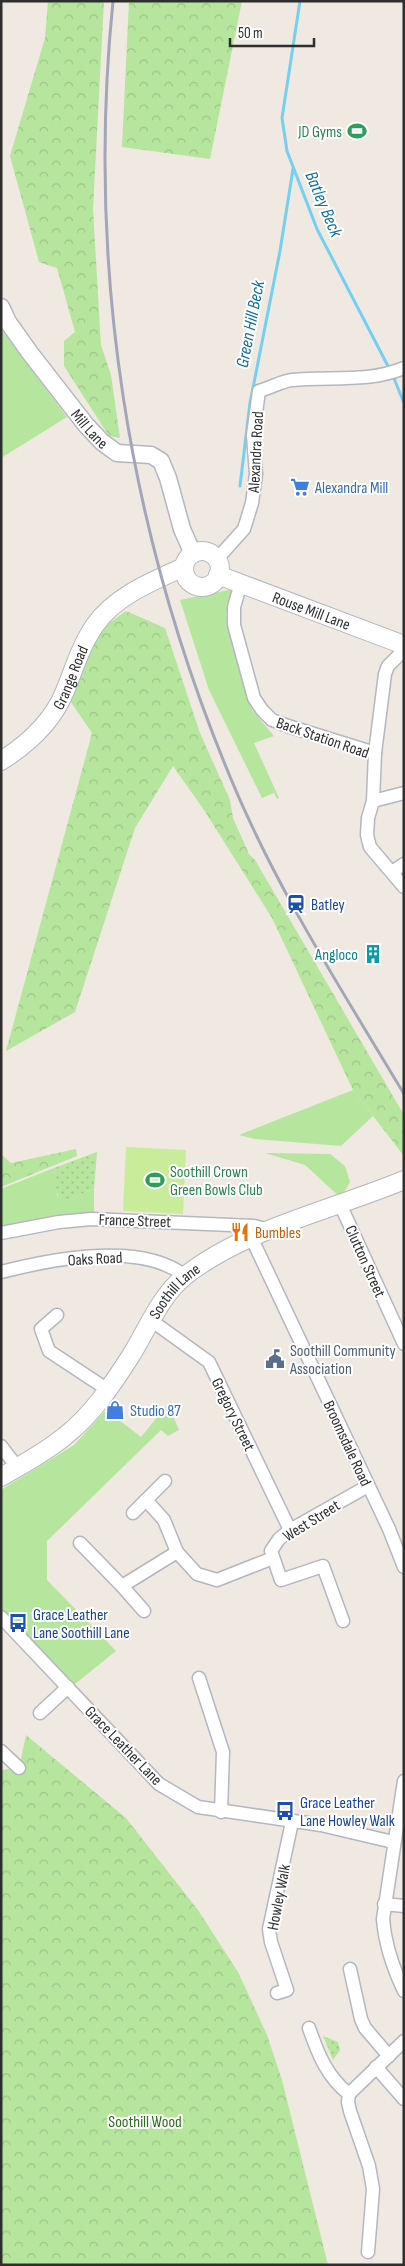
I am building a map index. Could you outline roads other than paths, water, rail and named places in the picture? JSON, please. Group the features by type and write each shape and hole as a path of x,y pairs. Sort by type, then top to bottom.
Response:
{"main road":[{"path":"198,552 208,553 218,567 216,580 207,586 196,586 188,567 198,552"},
{"name":"Grange Road","path":"1,761 21,748 50,718 65,693 75,663 95,625 115,604 135,591 156,589 188,567"},
{"name":"Rouse Mill Lane","path":"218,567 241,582 404,645"},
{"name":"Soothill Lane","path":"1,1477 66,1436 88,1414 108,1390 167,1296 185,1276 211,1258 269,1230 404,1180"}],"street":[{"name":"Mill Lane","path":"1,307 8,322 30,353 86,426 102,442 117,453 151,455 161,461 168,478 180,521 188,567"},
{"name":"Alexandra Road","path":"218,567 244,529 252,503 256,474 253,435 259,391 291,380 382,376 400,369"},
{"name":"Back Station Road","path":"241,582 234,606 234,625 254,698 272,720 375,753 373,801 368,818 367,835 370,846 404,887"},
{"path":"375,753 385,674 388,666 404,650"},
{"path":"373,801 404,793"},
{"path":"392,872 404,864"},
{"name":"Clutton Street","path":"340,1204 404,1344"},
{"name":"France Street","path":"1,1233 59,1222 91,1219 254,1226 269,1230"},
{"name":"Broomsdale Road","path":"252,1239 389,1529 404,1567"},
{"name":"Oaks Road","path":"1,1272 36,1263 89,1256 128,1256 169,1266 185,1276"},
{"path":"57,1315 41,1328 49,1351 108,1390"},
{"name":"Gregory Street","path":"152,1321 209,1362 290,1530"},
{"path":"1,1446 17,1467"},
{"path":"133,1513 166,1481"},
{"name":"West Street","path":"343,1621 323,1566 281,1580 271,1550 279,1539 290,1530 368,1486"},
{"path":"146,1500 164,1520 177,1552 196,1574 217,1580 273,1558"},
{"path":"80,1543 144,1611"},
{"path":"122,1586 177,1552"},
{"name":"Grace Leather Lane","path":"1,1618 159,1784 198,1807 292,1822 322,1824 394,1842"},
{"path":"199,1678 223,1752 221,1812"},
{"path":"40,1712 68,1687"},
{"path":"1,1750 19,1768"},
{"path":"404,1781 383,1919 387,1945 404,1991"},
{"name":"Howley Walk","path":"277,1993 287,1990 271,1942 269,1929 292,1822"},
{"path":"384,1904 404,1906"},
{"path":"350,1969 361,2019 365,2028 389,2056"},
{"path":"309,2028 323,2063 340,2087 349,2094"},
{"path":"368,2252 373,2189 369,2166 350,2111 349,2094 404,2041"},
{"path":"376,2067 404,2099"}],"waterway":[{"name":"Batley Beck","path":"300,1 282,118 287,151 317,229 390,370"},
{"name":"Green Hill Beck","path":"240,486 250,403 280,251 293,169"},
{"name":"Batley Beck","path":"393,376 404,403"}],"railway":[{"path":"113,1 106,100 106,200 111,299 123,397 141,495 165,591 195,686 249,820 312,940 404,1094"}],"place":[{"name":"JD Gyms","path":"357,131"},
{"name":"Alexandra Mill","path":"300,487"},
{"name":"Batley","path":"296,904"},
{"name":"Angloco","path":"373,954"},
{"name":"Soothill Crown Green Bowls Club","path":"155,1180"},
{"name":"Bumbles","path":"240,1232"},
{"name":"Soothill Community Association","path":"275,1359"},
{"name":"Studio 87","path":"115,1410"},
{"name":"Grace Leather Lane Soothill Lane","path":"18,1623"},
{"name":"Grace Leather Lane Howley Walk","path":"285,1811"}],"park label":[{"name":"Soothill Wood","path":"145,2121"}]}
